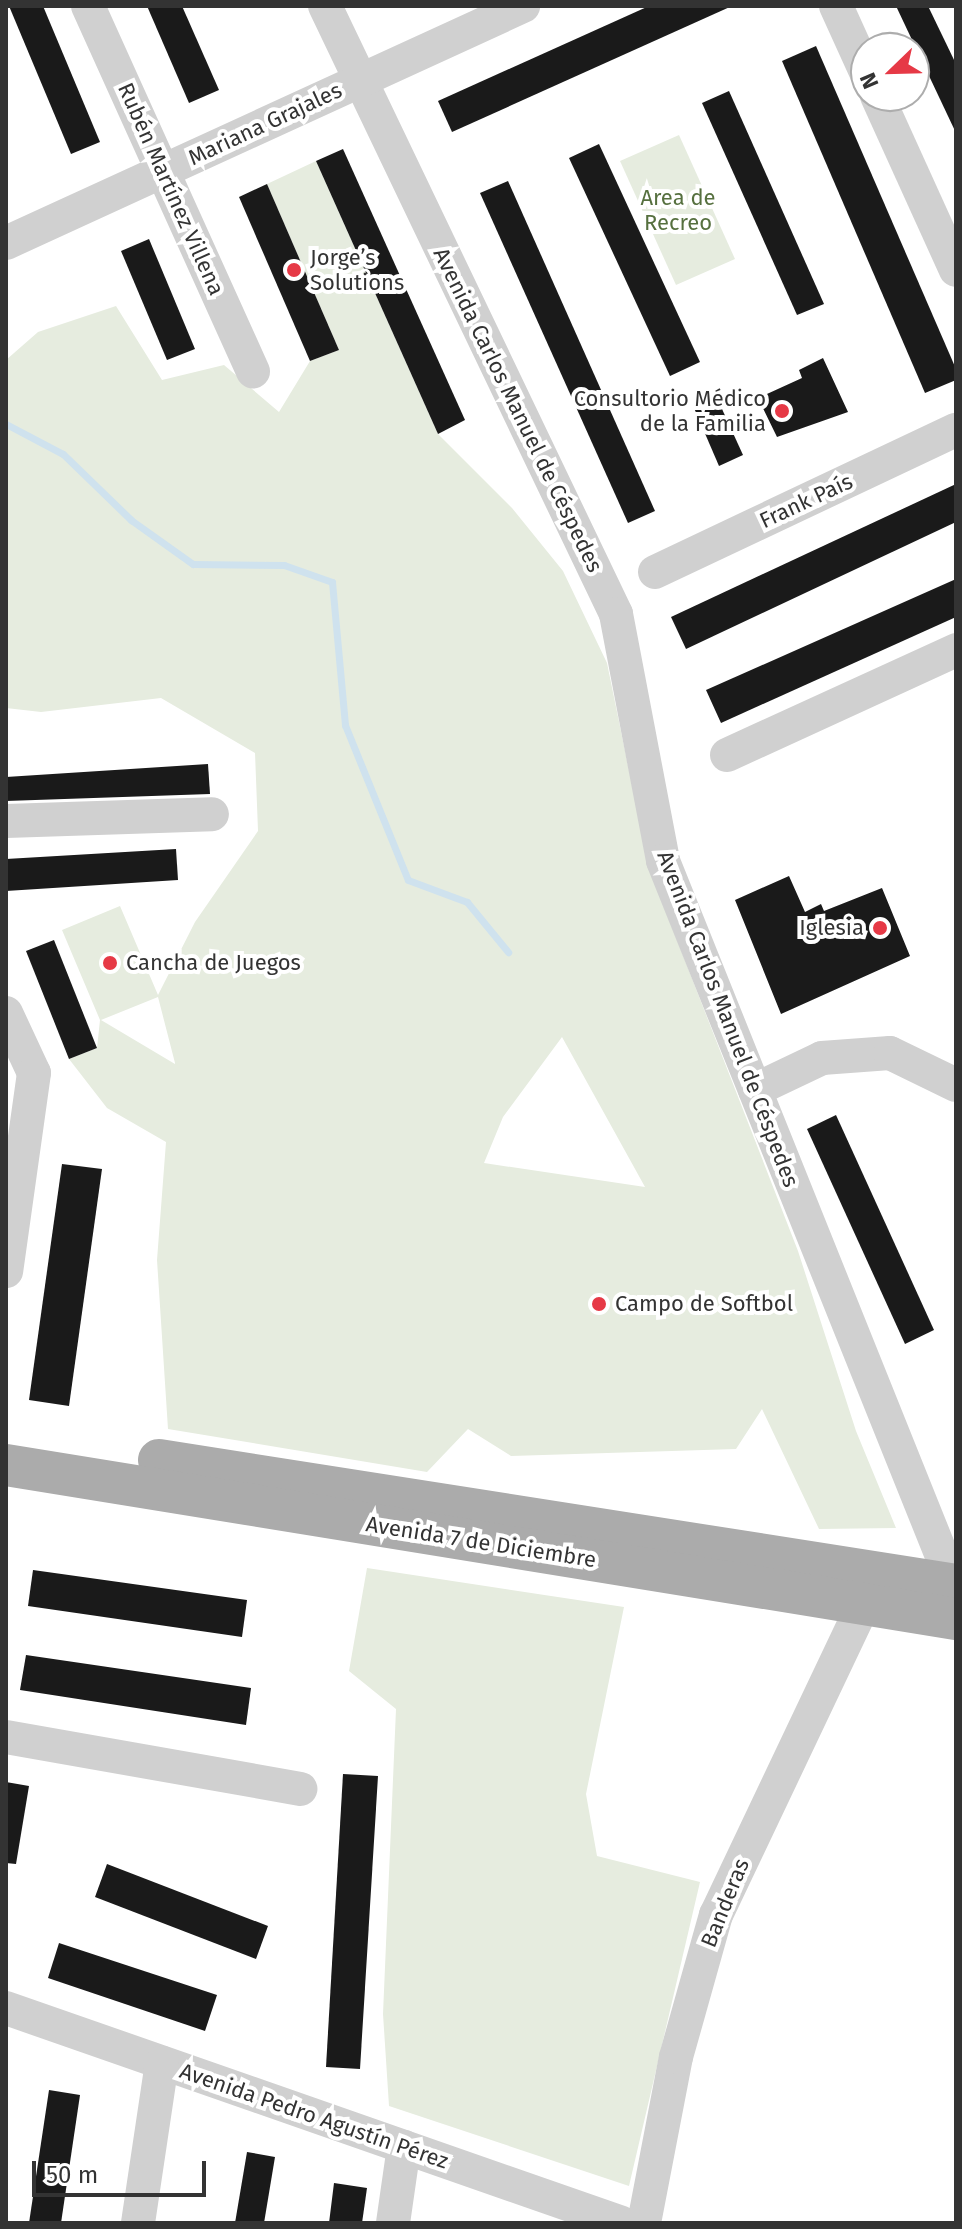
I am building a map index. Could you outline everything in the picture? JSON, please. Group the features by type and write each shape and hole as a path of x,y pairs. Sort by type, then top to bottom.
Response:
{"main road":[{"name":"Avenida 7 de Diciembre","path":"6,1436 955,1595"},
{"name":"Avenida 7 de Diciembre","path":"6,1465 864,1604 955,1595"}],"street":[{"name":"Rubén Martínez Villena","path":"88,6 253,371"},
{"name":"Avenida Carlos Manuel de Céspedes","path":"325,6 616,614 663,861 955,1595"},
{"name":"Mariana Grajales","path":"6,243 523,6"},
{"path":"836,6 850,37"},
{"path":"884,112 956,270"},
{"name":"Frank País","path":"655,572 956,430"},
{"path":"727,755 956,650"},
{"path":"6,821 212,814"},
{"path":"6,1013 20,1082 6,1271"},
{"path":"755,1090 822,1058 890,1053 956,1085"},
{"name":"Banderas","path":"644,2223 676,2057 716,1915 864,1604"},
{"path":"6,1737 300,1789"},
{"name":"Avenida Pedro Agustín Pérez","path":"6,2008 622,2223"},
{"path":"138,2223 162,2063"},
{"path":"393,2223 404,2147"}],"green space":[{"name":"Area de Recreo","path":"679,135 735,259 676,285 620,161"},
{"path":"316,161 438,434 512,508 563,571 607,663 649,868 798,1251 856,1431 896,1528 819,1529 762,1409 736,1449 511,1456 468,1429 427,1472 168,1429 157,1260 166,1142 107,1108 69,1059 97,1048 100,1020 62,930 120,906 158,995 195,922 258,831 255,753 161,698 41,712 6,708 6,360 38,332 116,306 162,380 224,365 279,412 310,361 339,350 267,184","holes":["158,997 175,1063 175,1064 101,1020","562,1037 645,1187 484,1163 503,1117"]},
{"path":"367,1568 624,1607 586,1794 597,1856 700,1882 629,2186 389,2106 383,2014 396,1709 349,1671"}],"building":[{"path":"9,6 43,6 100,142 71,154"},
{"path":"147,6 182,6 219,90 189,103"},
{"path":"649,6 732,6 452,132 438,101"},
{"path":"896,6 928,6 956,64 956,133 930,78 930,32 908,32"},
{"path":"816,46 956,369 956,380 925,393 782,61"},
{"path":"729,91 824,304 797,315 702,103"},
{"path":"599,144 700,362 670,376 569,158"},
{"path":"343,149 465,420 438,434 316,161"},
{"path":"508,181 655,511 628,523 480,193"},
{"path":"267,184 339,350 310,361 239,197"},
{"path":"149,239 195,349 167,360 121,251"},
{"path":"823,358 848,412 777,437 758,398 802,378 799,370"},
{"path":"717,398 743,455 719,466 694,408"},
{"path":"956,484 956,522 686,649 671,617"},
{"path":"956,579 956,617 721,723 706,690"},
{"path":"208,764 210,794 6,801 6,777"},
{"path":"176,849 178,880 6,891 6,859"},
{"path":"789,876 805,912 821,904 824,911 882,888 910,956 781,1014 735,900"},
{"path":"54,940 97,1048 69,1059 26,951"},
{"path":"836,1115 934,1330 905,1344 807,1129"},
{"path":"62,1164 102,1169 69,1406 29,1400"},
{"path":"33,1570 247,1600 242,1637 28,1606"},
{"path":"26,1655 251,1688 246,1725 20,1690"},
{"path":"343,1774 378,1776 360,2069 326,2067"},
{"path":"6,1782 29,1786 16,1864 6,1863"},
{"path":"107,1864 268,1926 256,1959 95,1897"},
{"path":"59,1943 217,1995 205,2031 48,1978"},
{"path":"49,2090 80,2095 61,2223 29,2223"},
{"path":"247,2152 275,2157 264,2223 235,2223"},
{"path":"334,2183 367,2188 362,2223 329,2223"}],"waterway":[{"path":"6,424 63,454 131,520 193,564 284,565 332,582 345,725 408,880 467,902 508,952"}],"place":[{"name":"Jorge’s Solutions","path":"294,270"},
{"name":"Consultorio Médico de la Familia","path":"782,411"},
{"name":"Iglesia","path":"880,928"},
{"name":"Cancha de Juegos","path":"110,963"},
{"name":"Campo de Softbol","path":"599,1304"}]}
